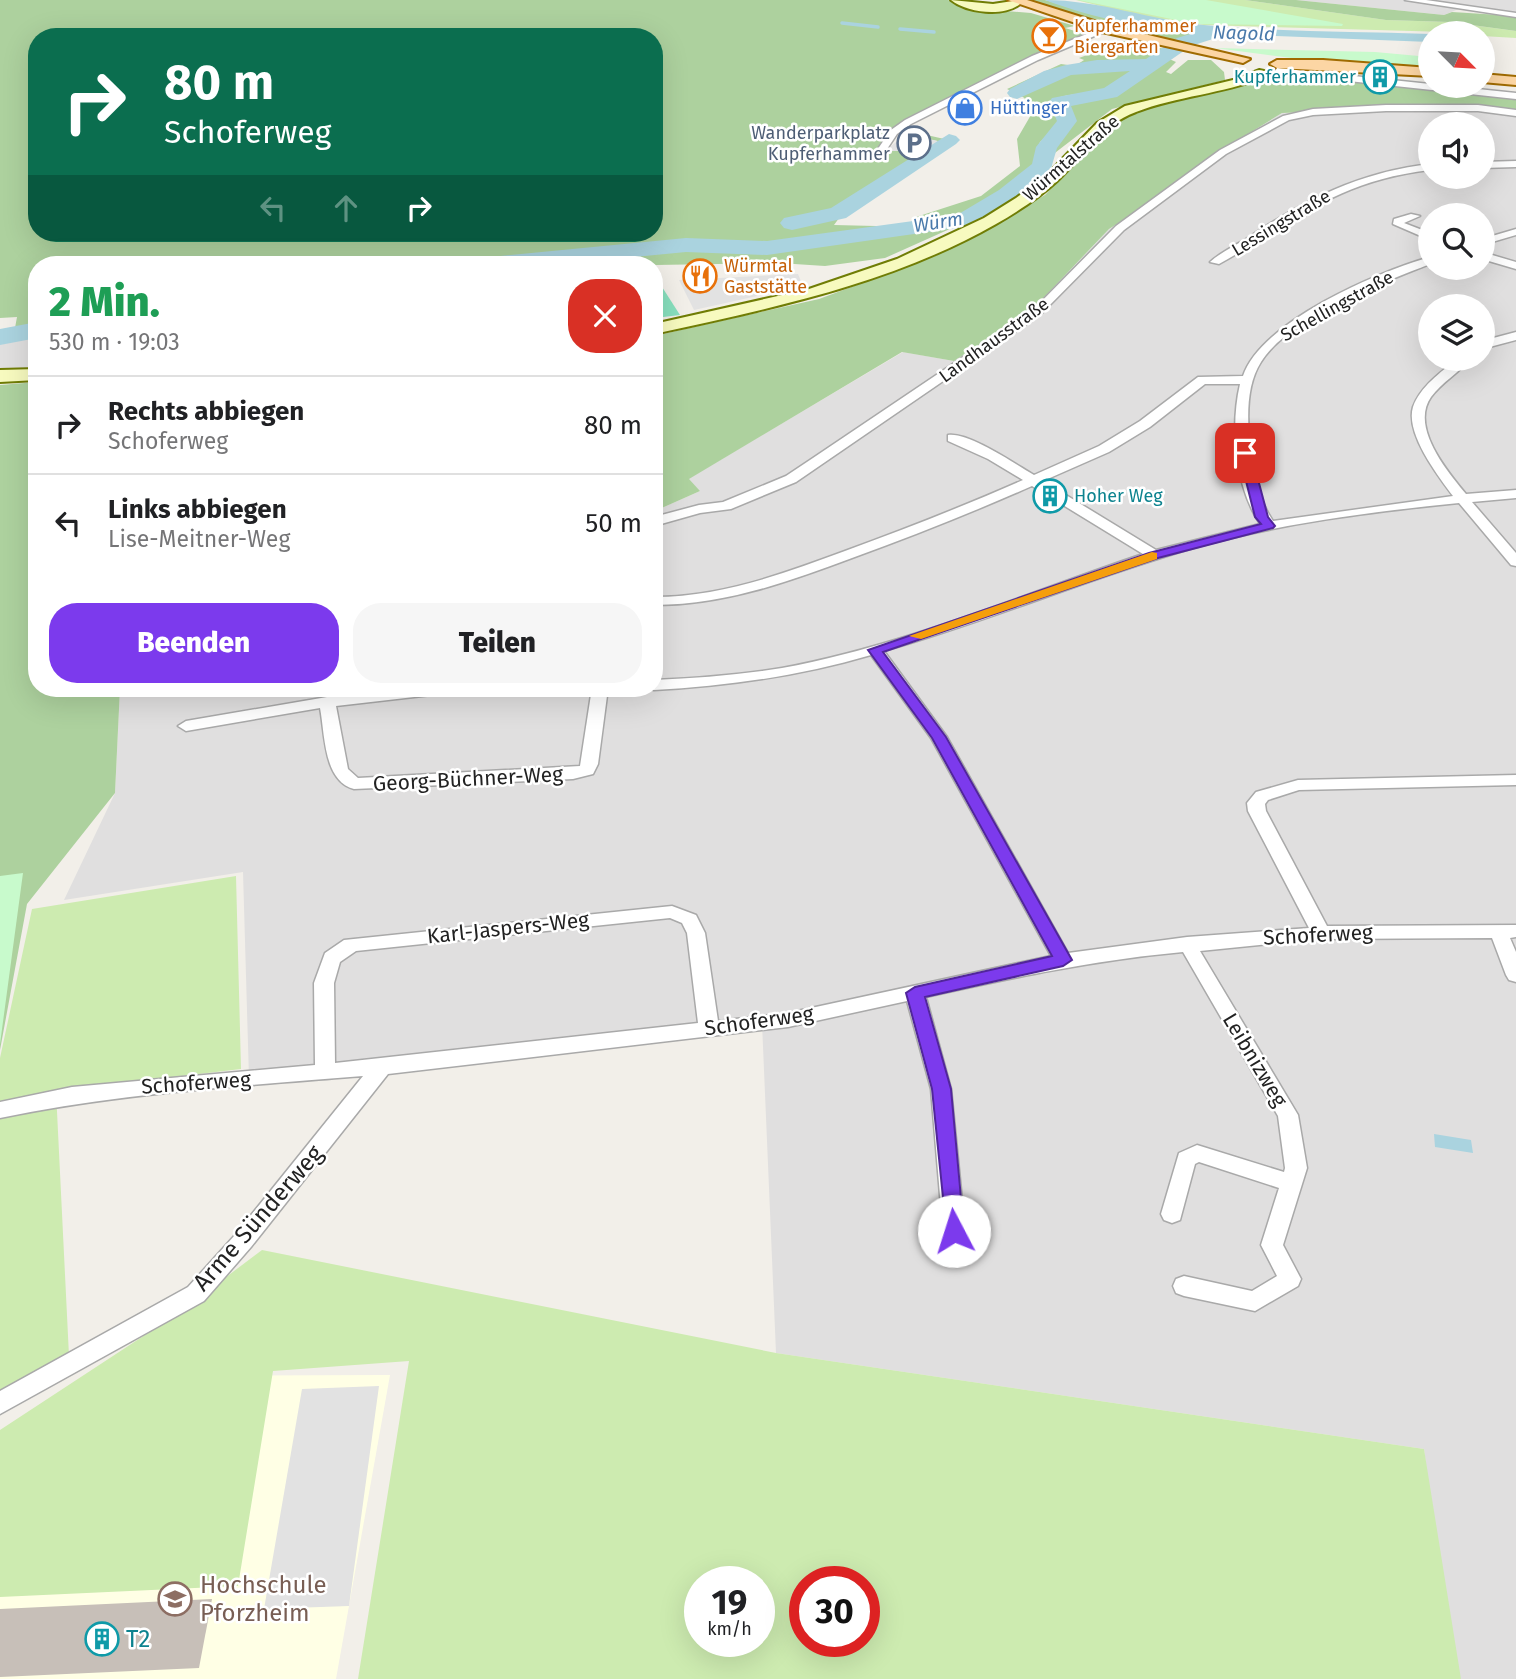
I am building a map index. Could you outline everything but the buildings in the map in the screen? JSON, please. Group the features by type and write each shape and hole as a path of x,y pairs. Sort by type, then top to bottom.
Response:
{"main road":[{"path":"959,1 1009,2 1107,29 1201,50 1418,73"},
{"path":"1201,50 1259,74 1278,67 1323,64"},
{"path":"1239,64 1258,59 1278,67 1418,73"},
{"name":"Würmtalstraße","path":"1214,87 1237,77 1239,64"},
{"name":"Würmtalstraße","path":"663,327 814,293 903,262 990,221 1021,201 1051,179 1102,126 1130,109 1238,83 1259,74"},
{"path":"1495,79 1516,81"},
{"path":"0,376 28,374"}],"street":[{"path":"1409,0 1516,15"},
{"path":"880,153 894,132 908,122 1035,58 1107,29"},
{"path":"1278,67 1516,96"},
{"name":"Landhausstraße","path":"663,519 699,509 726,506 791,479 1038,312 1119,228 1223,152 1286,118 1312,112 1386,108 1478,108 1516,113"},
{"path":"1495,165 1516,164"},
{"name":"Lessingstraße","path":"1214,262 1305,206 1351,184 1396,170 1418,168"},
{"path":"1415,216 1398,221 1398,224 1418,232"},
{"path":"1495,238 1516,232"},
{"path":"1495,259 1516,266"},
{"name":"Schellingstraße","path":"1269,526 1262,517 1247,472 1242,435 1247,380 1256,361 1269,344 1310,316 1380,280 1418,265"},
{"path":"1495,340 1516,336"},
{"path":"1452,371 1435,387 1419,411 1423,439 1461,498 1516,562"},
{"path":"663,601 760,587 955,515 1104,449 1145,424 1202,380 1247,380"},
{"path":"953,438 993,456 1154,555"},
{"path":"663,684 739,678 806,668 875,650 1154,555 1269,526 1461,498 1516,494"},
{"path":"875,650 939,737 1063,960"},
{"path":"186,726 371,697"},
{"name":"Georg-Büchner-Weg","path":"327,702 340,771 354,783 573,774 587,770 599,697"},
{"path":"1321,933 1257,811 1256,803 1262,796 1298,785 1516,780"},
{"name":"Karl-Jaspers-Weg","path":"325,1072 324,984 327,971 332,958 341,950 364,943 672,912 689,919 696,933 709,1029"},
{"path":"1507,931 1516,975"},
{"name":"Schoferweg","path":"0,1110 72,1095 120,1089 382,1067 788,1020 1063,960 1187,944 1321,933 1507,931"},
{"name":"Leibnizweg","path":"1184,1286 1255,1301 1290,1279 1272,1245 1296,1168 1288,1115 1187,944"},
{"path":"915,993 942,1089 954,1231"},
{"name":"Arme Sünderweg","path":"0,1403 196,1294 243,1241 382,1067"},
{"path":"1172,1214 1186,1159 1196,1153 1292,1183"}],"shaded area":[{"path":"1296,0 1516,0 1516,14 1461,8 1444,15"},
{"path":"1367,110 1478,110 1516,114 1516,1679 1454,1679 1424,1449 776,1353 762,1023 249,1079 243,872 64,900 115,793 120,697 663,697 663,507 700,491 688,479 903,352 954,361 1075,265 1109,229 1166,193 1225,148 1282,113 1320,115"},
{"name":"Wanderparkplatz Kupferhammer","path":"906,134 938,141 934,146 917,151 885,151"},
{"path":"798,274 803,286 694,310 679,280"},
{"path":"28,338 28,369 0,370 0,344"},
{"name":"Hochschule Pforzheim","path":"390,1375 336,1679 0,1679 0,1520 142,1376"},
{"path":"379,1386 349,1606 264,1609 302,1389"}],"green space":[{"path":"0,0 948,0 971,8 1031,13 1075,26 1065,28 1088,35 916,116 878,151 917,151 937,141 901,133 905,130 953,141 842,214 834,225 876,226 888,233 952,228 885,258 825,266 779,263 663,265 663,256 28,256 28,334 0,339 0,331 15,328 17,317 0,318"},
{"path":"1024,0 1045,0 1120,21 1204,33 1179,41 1102,25"},
{"path":"1076,0 1245,0 1386,20 1418,21 1418,31 1204,25 1145,17"},
{"path":"1078,0 1206,0 1343,24 1196,24"},
{"path":"1245,0 1296,0 1444,15 1452,12 1516,16 1516,31 1495,28 1495,21 1386,20"},
{"path":"1495,28 1516,31 1516,38 1495,37"},
{"path":"1124,41 1165,49 1114,85 1095,92 1068,95 1053,100 1061,124 1040,142 1035,156 1040,165 1000,196 974,211 943,221 925,225 916,217 981,196 1020,166 1017,139 1035,108 1023,97 1007,89 1061,64 1075,66 1084,60 1079,58"},
{"path":"1215,48 1375,52 1418,56 1418,68 1330,63"},
{"path":"1167,58 1176,62 1166,72 1171,74 1188,60 1211,60 1224,72 1225,80 1112,109 1047,159 1051,144 1068,123 1062,101 1119,91"},
{"path":"1294,76 1418,88 1418,98 1495,98 1495,95 1516,97 1516,111 1474,106 1282,113 1225,148 1166,193 1109,229 1030,312 954,361 902,352 689,479 700,491 663,507 663,334 819,299 935,256 1045,195 1113,124 1137,110 1248,81"},
{"path":"663,288 680,315 663,317"},
{"path":"28,383 28,697 120,697 115,793 27,904 0,1050 0,385"},
{"path":"23,873 0,1044 0,876"},
{"path":"236,876 241,1069 56,1091 69,1356 0,1410 0,1058 32,909"},
{"path":"262,1250 776,1353 1424,1449 1461,1679 358,1679 409,1361 273,1371 238,1586 0,1597 0,1430 177,1314"}],"water":[{"name":"Nagold","path":"1045,0 1085,3 1204,25 1418,34 1418,42 1203,35 1148,28"},
{"path":"1434,1134 1471,1140 1473,1153 1435,1147"}],"waterway":[{"path":"842,23 878,27"},
{"path":"900,29 934,32"},
{"name":"Würm","path":"1151,65 1184,42 1213,33"},
{"name":"Würm","path":"573,256 686,245 767,248 962,221 979,214 1042,167 1047,147 1067,121 1059,102 1110,93 1151,65"},
{"name":"Würm","path":"1017,93 1051,76 1081,67 1151,65"},
{"name":"Würm","path":"792,223 838,213 949,140"},
{"name":"Würm","path":"0,337 28,332"}],"slow traffic":[{"path":"916,636 1152,556"}],"place":[{"name":"Kupferhammer Biergarten","path":"1049,36"},
{"name":"Kupferhammer","path":"1380,77"},
{"name":"Hüttinger","path":"965,108"},
{"name":"Wanderparkplatz Kupferhammer","path":"914,143"},
{"name":"Würmtal Gaststätte","path":"700,276"},
{"name":"Hoher Weg","path":"1050,496"},
{"name":"Hochschule Pforzheim","path":"175,1599"},
{"name":"T2","path":"102,1639"}],"route":[{"path":"954,1231 942,1089 915,993 1063,960 939,737 875,650 1154,555 1269,526 1262,517 1247,472 1245,453"}]}
